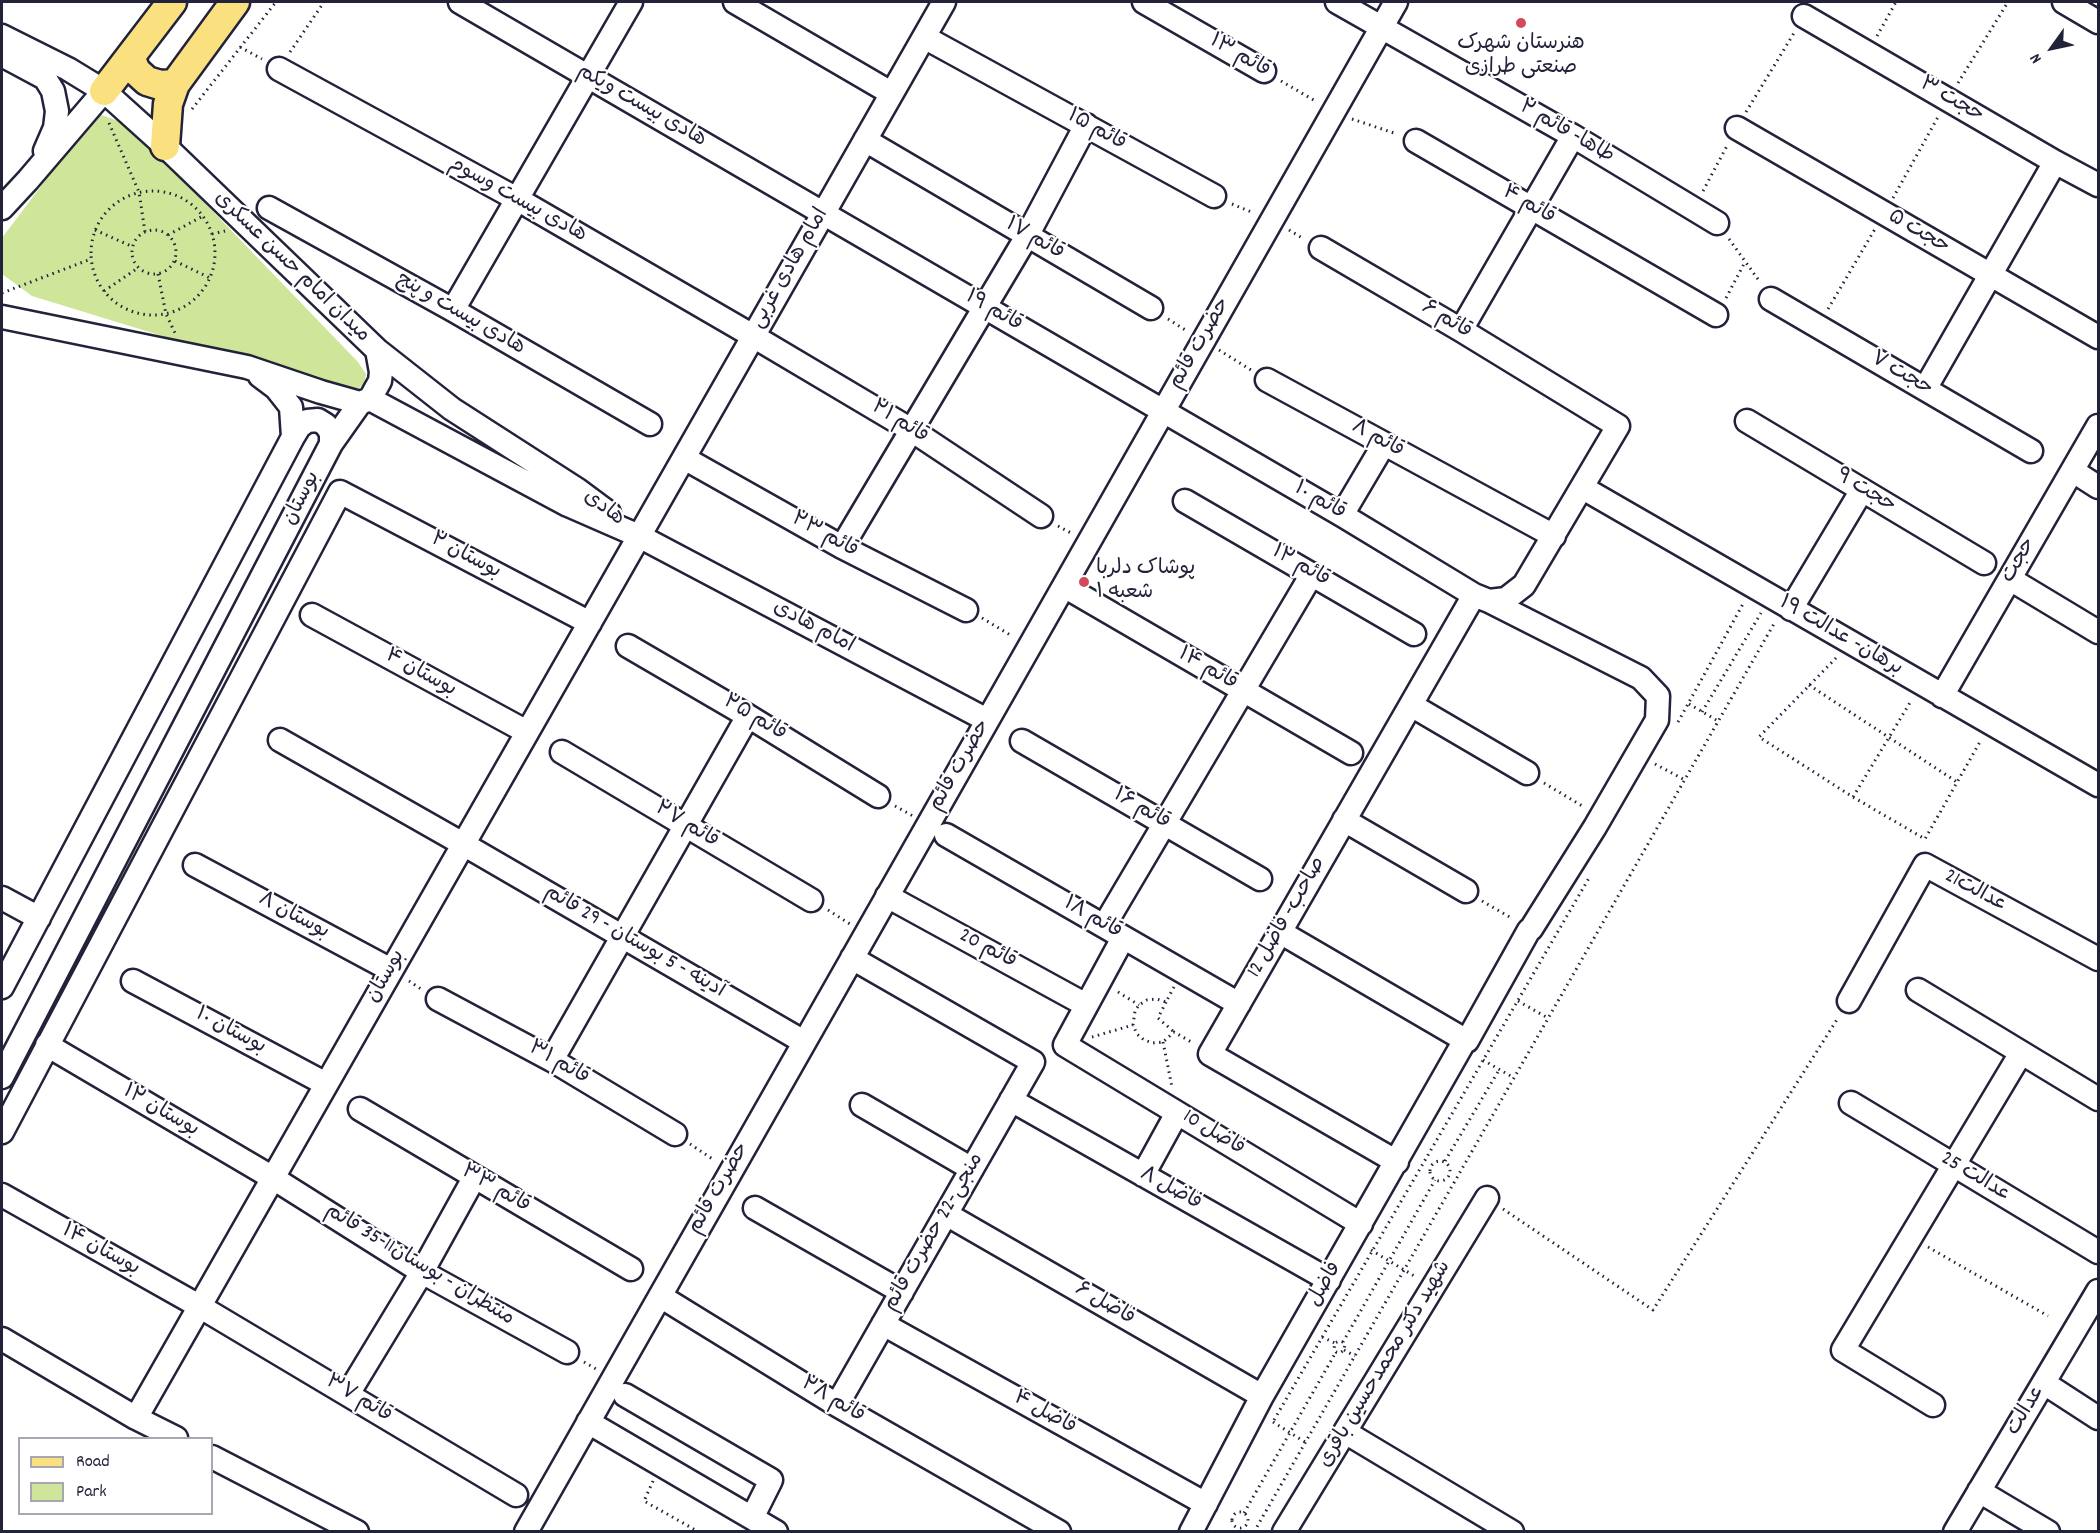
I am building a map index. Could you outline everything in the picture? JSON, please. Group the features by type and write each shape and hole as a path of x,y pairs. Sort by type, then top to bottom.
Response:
{"main road":[{"path":"101,94 172,2"},
{"path":"165,146 168,104 175,84 235,2"},
{"path":"130,57 136,71 147,81 160,85 175,84"}],"street":[{"name":"هادی بیست ویکم","path":"460,2 823,213"},
{"path":"453,310 631,2"},
{"path":"735,2 891,93"},
{"name":"امام هادی غربی","path":"639,536 944,2"},
{"name":"طاها- قائم ۲","path":"1337,2 1573,136 1718,223"},
{"name":"حضرت قائم","path":"526,1532 588,1422 619,1387 660,1296 887,896 937,830 987,720 1396,2"},
{"path":"2064,2 2098,22"},
{"name":"قائم ۱۳","path":"1155,4 1264,71"},
{"name":"حجت ۳","path":"1804,16 2098,185"},
{"name":"میدان امام حسن عسکری","path":"2,36 68,69 165,146 377,350 381,372 380,381 365,401"},
{"name":"قائم ۱۵","path":"924,37 1214,196"},
{"path":"2,55 45,78 54,91 57,111 55,128 28,180"},
{"path":"68,69 103,72 130,57"},
{"name":"هادی بیست وسوم","path":"279,69 516,199 753,336"},
{"path":"2,208 101,94"},
{"path":"842,547 986,308 1086,126"},
{"name":"حجت ۵","path":"1737,128 2098,338"},
{"path":"1461,330 1573,136"},
{"name":"قائم ۱۷","path":"864,140 1151,308"},
{"name":"قائم ۴","path":"1416,141 1716,315"},
{"path":"1925,389 2055,162"},
{"name":"هادی بیست و پنج","path":"268,208 453,310 650,424"},
{"name":"قائم ۱۹","path":"823,213 1163,411"},
{"name":"قائم ۶","path":"1321,248 1618,426 1583,488"},
{"name":"حجت ۷","path":"1771,299 2031,451"},
{"path":"2,303 9,319 247,367 321,392 365,401"},
{"name":"قائم ۲۱","path":"753,336 913,431 1041,516"},
{"name":"هادی","path":"377,350 452,409 578,490 639,536"},
{"path":"247,367 276,388 291,407 293,437"},
{"name":"قائم ۸","path":"1267,380 1554,536"},
{"name":"هادی","path":"365,401 568,505 639,536"},
{"name":"بوستان","path":"2,1077 331,444 365,401"},
{"name":"قائم ۱۰","path":"1163,411 1482,598 1641,678 1658,696 1657,720 1600,816"},
{"path":"293,437 306,421 318,420 326,425 331,433 331,444"},
{"name":"حجت ۹","path":"1747,421 1984,563"},
{"name":"حجت","path":"1942,696 2098,426"},
{"name":"بوستان","path":"2,987 293,437"},
{"path":"1342,515 1384,444"},
{"name":"قائم ۲۳","path":"684,458 842,547 966,610"},
{"path":"2073,471 2098,486"},
{"path":"1482,598 1506,599 1524,585 1583,488"},
{"name":"برهان- عدالت ۱۹","path":"1583,488 2098,785"},
{"path":"1775,599 1862,490"},
{"name":"بوستان ۲","path":"47,1046 340,492 590,623"},
{"name":"قائم ۱۲","path":"1185,501 1414,634"},
{"name":"بوستان","path":"136,1418 639,536"},
{"name":"امام هادی","path":"639,536 987,720"},
{"path":"1104,926 1312,574"},
{"path":"2010,579 2098,632"},
{"name":"قائم ۱۴","path":"1064,586 1351,753"},
{"name":"صاحب- فاضل 12","path":"1210,1054 1410,705 1482,598"},
{"name":"بوستان ۴","path":"312,615 527,732"},
{"name":"قائم ۲۵","path":"628,645 878,796"},
{"path":"1410,705 1527,772"},
{"path":"552,1060 748,716"},
{"name":"آدینه - 5 بوستان - 29 قائم","path":"279,740 804,1042"},
{"name":"قائم ۱۶","path":"1022,741 1260,879"},
{"name":"قائم ۲۷","path":"562,752 811,900"},
{"name":"فاضل","path":"1191,1532 1262,1396 1465,1040 1467,1041 1529,930 1543,911 1600,816"},
{"path":"1344,820 1466,891"},
{"name":"قائم ۱۸","path":"937,830 1239,1004"},
{"name":"بوستان ۸","path":"195,865 391,970"},
{"name":"21عدالت","path":"1849,1001 1925,865 2098,959"},
{"name":"قائم 20","path":"887,896 1086,1005"},
{"path":"2,898 39,918"},
{"path":"1280,932 1465,1040"},
{"path":"1065,1045 1124,938"},
{"name":"منجی-22 حضرت قائم","path":"837,1405 1033,1062 852,958"},
{"name":"بوستان ۱۰","path":"133,981 326,1084"},
{"path":"1918,990 2098,1099"},
{"name":"قائم ۳۱","path":"438,999 552,1060 675,1134"},
{"name":"فاضل 10","path":"1065,1045 1361,1224"},
{"path":"2,1132 47,1046"},
{"name":"بوستان ۱۲","path":"47,1046 273,1178"},
{"path":"1933,1405 1843,1350 2021,1053"},
{"path":"1210,1054 1397,1162"},
{"name":"فاضل ۸","path":"1011,1100 1329,1280"},
{"name":"عدالت 25","path":"1851,1103 2098,1252"},
{"path":"862,1105 972,1169"},
{"name":"قائم ۳۳","path":"360,1108 474,1178 632,1269"},
{"path":"1143,1175 1177,1113"},
{"name":"منتظران - بوستان11-35 قائم","path":"273,1178 422,1272 567,1352"},
{"path":"348,1394 422,1272 474,1178"},
{"name":"بوستان ۱۴","path":"2,1195 199,1306"},
{"name":"شهید دکتر محمدحسین باقری","path":"1284,1532 1487,1198"},
{"path":"755,1208 902,1292"},
{"name":"فاضل ۶","path":"946,1214 1262,1396"},
{"name":"عدالت","path":"1955,1532 2098,1291"},
{"name":"قائم ۲۸","path":"660,1296 837,1405 1059,1532"},
{"name":"قائم ۳۷","path":"199,1306 516,1495"},
{"name":"فاضل ۴","path":"883,1324 1206,1504"},
{"path":"2,1339 136,1418 174,1437"},
{"path":"2044,1383 2098,1418"},
{"path":"619,1387 771,1480 752,1518"},
{"path":"588,1422 776,1532"},
{"path":"1345,1432 1512,1532"},
{"path":"213,1458 357,1532"},
{"path":"1979,1491 2048,1532"}],"path":[{"path":"189,113 276,2"},
{"path":"240,47 279,69 324,2"},
{"path":"1867,53 1896,2"},
{"path":"1817,326 1948,100 2008,2"},
{"path":"1694,208 1737,128 1804,16"},
{"name":"قائم ۱۳","path":"1264,71 1333,112"},
{"path":"101,94 139,192 145,232"},
{"path":"1333,112 1416,141"},
{"path":"154,190 184,199 202,216 212,234 215,249 214,263 203,291 193,301 166,314 147,315 116,304 104,291 94,272 91,244 102,216 112,205 139,192 154,190"},
{"path":"1214,196 1272,220 1321,248"},
{"path":"168,235 202,216"},
{"path":"1718,223 1771,299"},
{"path":"95,230 132,247"},
{"path":"153,230 168,235 174,242 176,251 175,261 165,272 158,274 144,272 138,268 131,254 135,240 145,232 153,230"},
{"path":"2,293 91,259"},
{"path":"175,261 210,278"},
{"path":"1716,315 1745,262"},
{"path":"104,291 138,268"},
{"path":"158,274 166,314"},
{"path":"1151,308 1267,380"},
{"path":"1041,516 1088,543"},
{"path":"1677,724 1688,704 1775,599"},
{"path":"1702,712 1775,599"},
{"path":"1248,1524 1235,1529 1233,1516 1240,1511 1244,1513 1247,1515 1248,1524 1255,1530 1718,722 1775,599"},
{"path":"966,610 1030,646"},
{"path":"1851,643 1759,737 1853,797 1925,839 1990,723"},
{"path":"1853,797 1922,684"},
{"path":"1809,685 1957,782"},
{"path":"1688,704 1718,722"},
{"path":"1650,773 1655,764 1684,780"},
{"path":"1527,772 1600,816"},
{"path":"878,796 937,830"},
{"path":"1305,1442 1273,1422 1589,878"},
{"path":"1466,891 1529,930"},
{"path":"811,900 866,933"},
{"path":"391,970 438,999"},
{"path":"1183,972 1158,1018 1174,1032 1210,1054"},
{"path":"1100,981 1139,1005"},
{"path":"1166,1002 1157,999 1147,1000 1139,1005 1135,1011 1133,1025 1137,1034 1153,1043 1163,1042 1174,1032"},
{"path":"1518,1001 1548,1018"},
{"path":"1487,1198 1653,1310 1849,1001"},
{"path":"1065,1045 1133,1025"},
{"path":"1163,1042 1177,1113"},
{"path":"1483,1060 1514,1078"},
{"path":"1445,1161 1499,1070"},
{"path":"675,1134 731,1171"},
{"path":"1431,1166 1440,1160 1445,1161"},
{"path":"1424,1161 1431,1166"},
{"path":"1436,1180 1446,1179 1449,1175 1450,1170 1445,1161"},
{"path":"1431,1166 1430,1171 1436,1180"},
{"path":"1449,1175 1456,1179"},
{"path":"1342,1342 1436,1180"},
{"path":"1911,1237 2048,1316"},
{"path":"1371,1250 1434,1286"},
{"path":"1322,1337 1335,1343 1342,1342"},
{"path":"1342,1342 1345,1344 1344,1350"},
{"path":"1244,1513 1336,1352 1335,1343"},
{"path":"1344,1350 1355,1356"},
{"path":"1336,1352 1340,1353 1344,1350"},
{"path":"567,1352 619,1387"},
{"path":"661,1465 644,1500 699,1532"}],"green space":[{"path":"96,113 127,124 147,143 358,362 366,374 364,384 356,390 247,362 32,296 2,274 2,238"}],"place":[{"name":"هنرستان شهرک صنعتی طرازی","path":"1521,23"},
{"name":"پوشاک دلربا شعبه ۱","path":"1084,582"}]}
